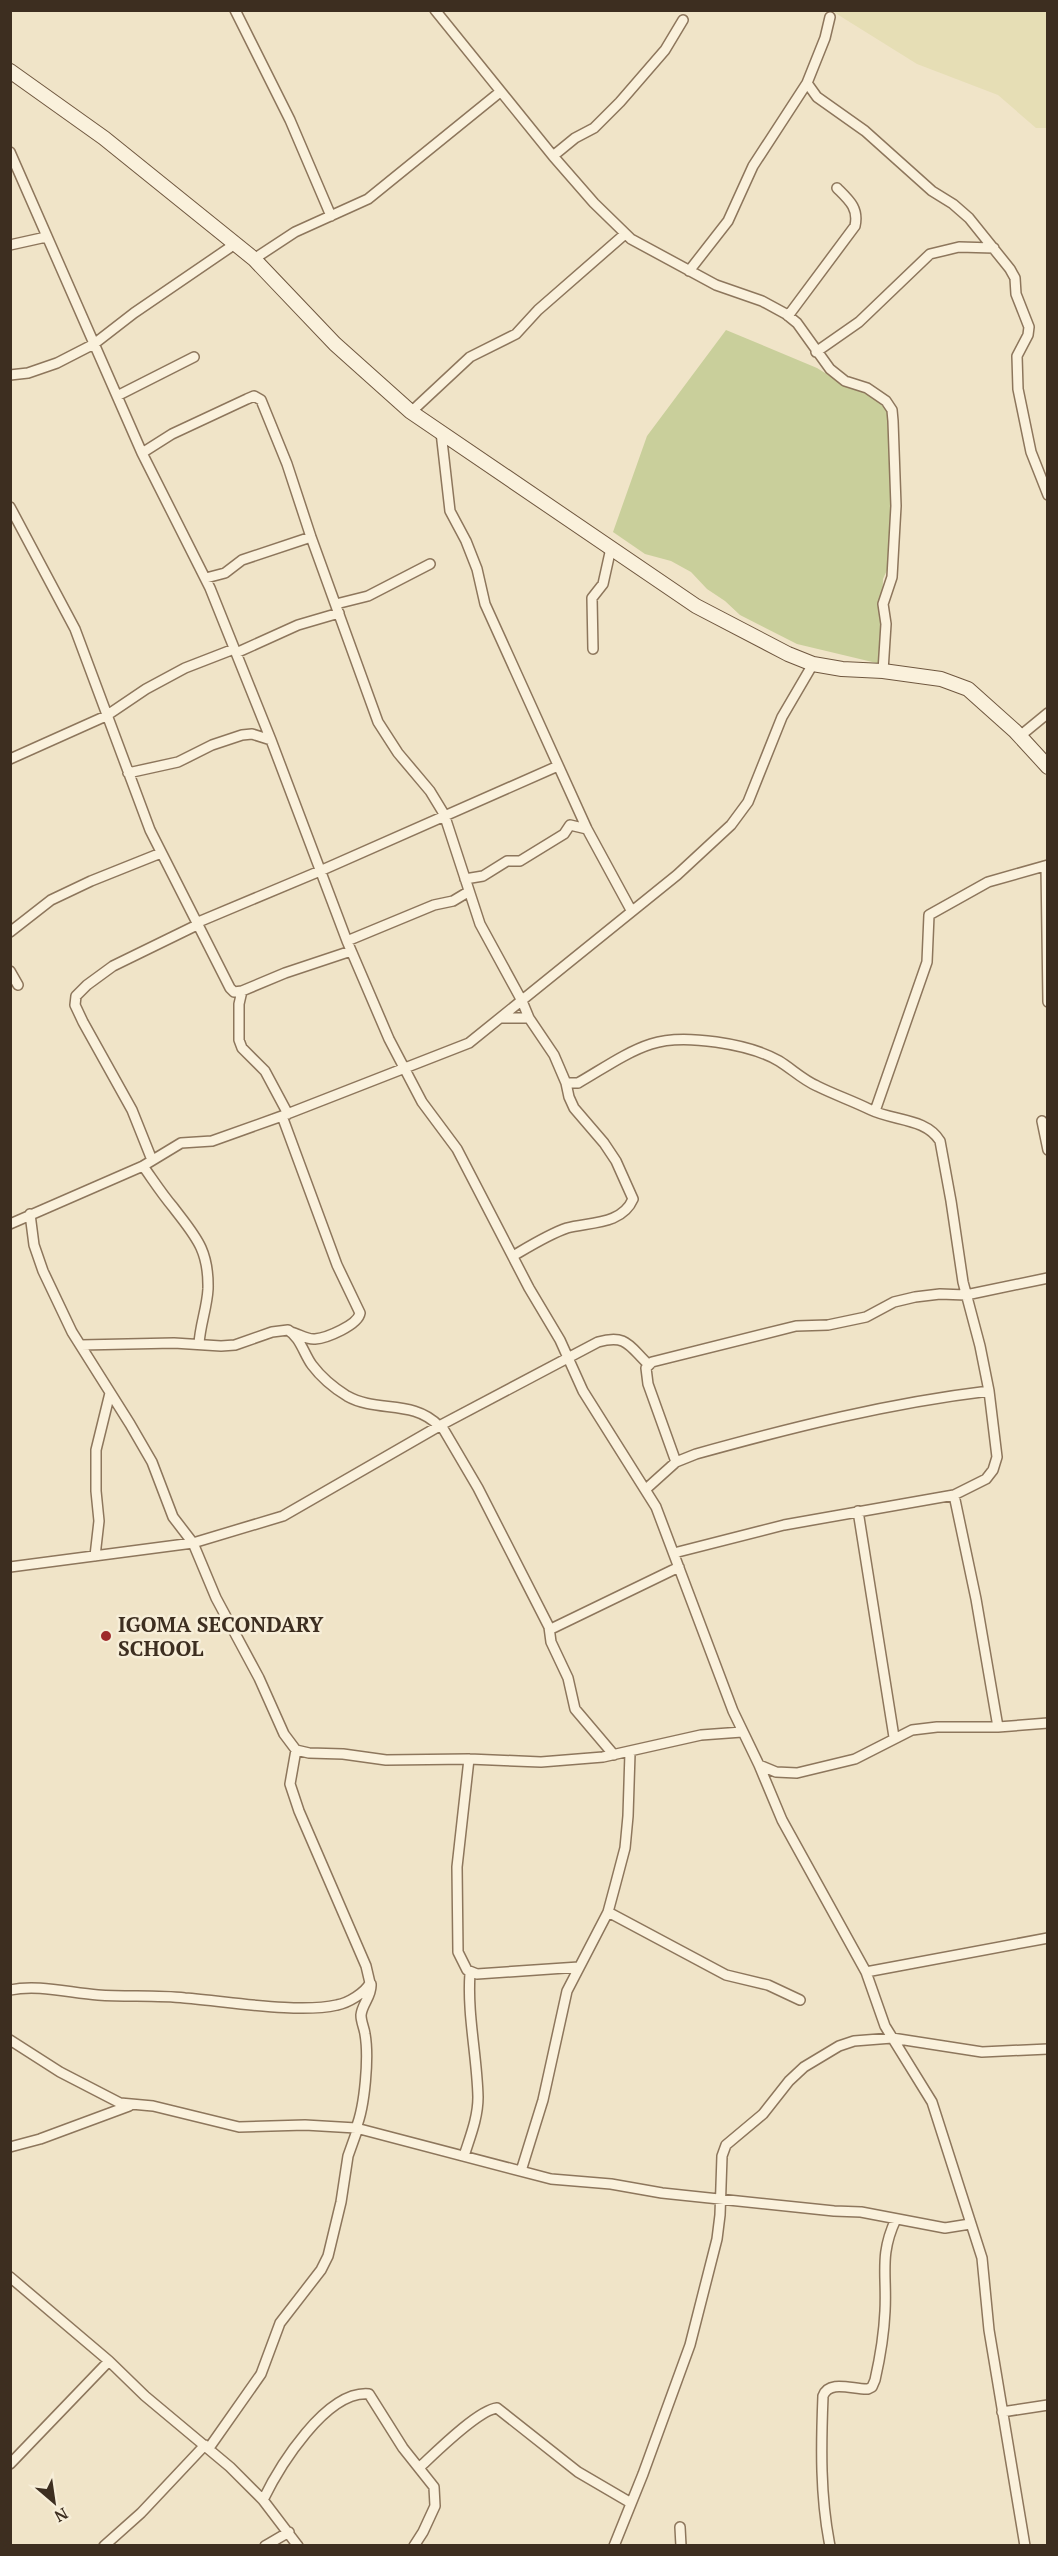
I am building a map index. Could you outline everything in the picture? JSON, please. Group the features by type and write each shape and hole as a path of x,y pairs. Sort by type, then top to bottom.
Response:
{"main road":[{"path":"10,71 104,138 254,259 335,344 411,412 696,606 779,650 813,664 941,679 968,689 1020,736 1047,766"}],"street":[{"path":"235,10 290,120 331,216"},
{"path":"435,10 553,156 625,234 689,271 723,288 762,301 788,316 797,323 830,369 845,381 867,388 886,401 892,410 896,506 892,577 884,604 886,624 883,671"},
{"path":"689,271 728,222 753,166 807,83 825,38 830,17"},
{"path":"553,156 575,138 594,128 620,102 665,50 683,20"},
{"path":"807,83 817,97 865,131 932,191 953,204 969,218 1014,278 1016,294 1027,318 1028,335 1017,356 1018,389 1031,452 1047,495"},
{"path":"254,259 295,232 368,199 500,93"},
{"path":"10,152 142,453 206,578 272,740 349,946 403,1070 422,1102 457,1149 560,1340 583,1391 656,1507 742,1732 791,1839 866,1972 885,2026 932,2102 982,2258 987,2288 989,2330 1025,2546"},
{"path":"788,316 855,226 857,216 855,207 837,188"},
{"path":"411,412 470,357 516,334 538,310 625,234"},
{"path":"10,245 46,237"},
{"path":"10,375 27,373 57,363 94,344 235,244"},
{"path":"816,352 860,322 930,254 958,247 993,249"},
{"path":"117,396 194,357"},
{"path":"142,453 161,440 254,396 258,397 263,404 287,464 378,722 398,753 430,791 444,814 480,924 529,1018 554,1055 574,1108 610,1152 628,1183 633,1199 627,1209 611,1219 568,1228 513,1256"},
{"path":"441,432 450,511 466,541 482,582 485,604 587,829 631,910"},
{"path":"10,507 68,615 150,830 196,924 234,992 242,991 349,946 434,905 453,901 468,892"},
{"path":"206,578 225,573 242,560 311,537"},
{"path":"593,649 592,598 603,584 611,548"},
{"path":"10,759 106,716 146,688 185,668 235,651 368,596 430,564"},
{"path":"10,1224 147,1163 181,1143 212,1141 462,1048 677,875 731,825 748,802 782,717 813,664"},
{"path":"1020,736 1047,713"},
{"path":"128,773 178,762 212,745 242,735 252,734 272,740"},
{"path":"199,1344 208,1290 206,1260 194,1232 165,1198 147,1163 132,1110 82,1022 75,1005 76,996 87,984 113,966 196,924 558,766"},
{"path":"465,879 483,876 507,861 520,861 564,834 570,825 587,829"},
{"path":"10,932 51,900 66,892 161,853"},
{"path":"875,1112 927,963 929,915 988,882 1047,866 1047,1002"},
{"path":"10,971 18,985"},
{"path":"81,1346 234,1344 282,1330 315,1339 357,1321 360,1313 337,1265 285,1115 266,1071 242,1048 239,1040 239,1004 242,991"},
{"path":"500,1018 514,1016 529,1018"},
{"path":"566,1083 579,1083 650,1044 667,1040 714,1042 754,1049 779,1061 817,1087 846,1097 875,1112 926,1126 935,1132 940,1141 966,1295 989,1391 997,1457 993,1470 986,1479 954,1495 784,1525 674,1553"},
{"path":"1042,1121 1047,1150"},
{"path":"30,1214 34,1245 43,1271 81,1346 152,1462 173,1517 193,1544 216,1598 259,1678 284,1734 296,1750 386,1760 469,1759 540,1762 630,1753 701,1735 742,1732"},
{"path":"676,1462 648,1384 645,1368 648,1365 716,1345 796,1326 828,1325 866,1317 894,1302 940,1294 966,1295 1047,1278"},
{"path":"291,1332 312,1365 326,1380 347,1396 360,1402 416,1411 429,1416 440,1426 478,1488 549,1628 551,1642 568,1678 576,1709 614,1755"},
{"path":"10,1567 193,1544 283,1516 440,1426 598,1342 613,1338 628,1344 648,1365"},
{"path":"646,1489 676,1462 696,1454 869,1409 934,1397 989,1391"},
{"path":"95,1556 99,1521 96,1450 110,1393"},
{"path":"954,1495 978,1610 998,1727"},
{"path":"858,1511 894,1737"},
{"path":"549,1628 679,1567"},
{"path":"759,1765 787,1774 855,1759 894,1737 912,1730 1047,1723"},
{"path":"104,2546 141,2513 207,2447 261,2374 280,2323 321,2270 328,2256 341,2202 348,2156 363,2102 365,2034 362,2007 371,1990 366,1966 299,1811 290,1784 296,1750"},
{"path":"521,2171 543,2100 567,1991 608,1912 625,1848 630,1753"},
{"path":"469,1759 457,1867 458,1952 463,1966 470,1973 505,1973 579,1967"},
{"path":"608,1912 726,1975 768,1985 800,2000"},
{"path":"866,1972 1047,1938"},
{"path":"464,2156 476,2119 478,2099 468,1996 470,1973"},
{"path":"10,1990 44,1989 98,1995 172,1996 266,2006 319,2008 338,2005 366,1989 370,1983"},
{"path":"614,2546 690,2345 717,2239 722,2156 726,2145 763,2114 789,2081 804,2067 839,2046 869,2038 892,2038 982,2052 1047,2049"},
{"path":"10,2040 106,2097 131,2105 153,2106 239,2127 305,2125 357,2128 551,2179 834,2211 861,2212 945,2228 970,2224"},
{"path":"11,2147 51,2135 131,2105"},
{"path":"830,2546 823,2506 821,2451 823,2396 825,2390 830,2387 868,2389 872,2387 875,2380 885,2309 883,2266 885,2250 896,2219"},
{"path":"10,2277 109,2361 145,2396 207,2447 263,2500 298,2546"},
{"path":"10,2464 109,2361"},
{"path":"263,2500 290,2453 312,2428 345,2399 362,2393 373,2397 389,2428 434,2487 435,2506 414,2546"},
{"path":"1002,2412 1047,2405"},
{"path":"420,2468 460,2431 493,2408 497,2408 579,2472 632,2502"},
{"path":"680,2527 681,2546"},
{"path":"265,2546 289,2532"}],"shaded area":[{"path":"832,11 1047,11 1047,128 1036,128 998,95 917,64"}],"green space":[{"path":"726,330 817,368 838,381 866,389 891,407 896,550 883,579 885,665 797,644 740,615 707,589 691,572 671,561 645,554 613,532 647,436"}],"place":[{"name":"IGOMA SECONDARY SCHOOL","path":"106,1636"}]}
